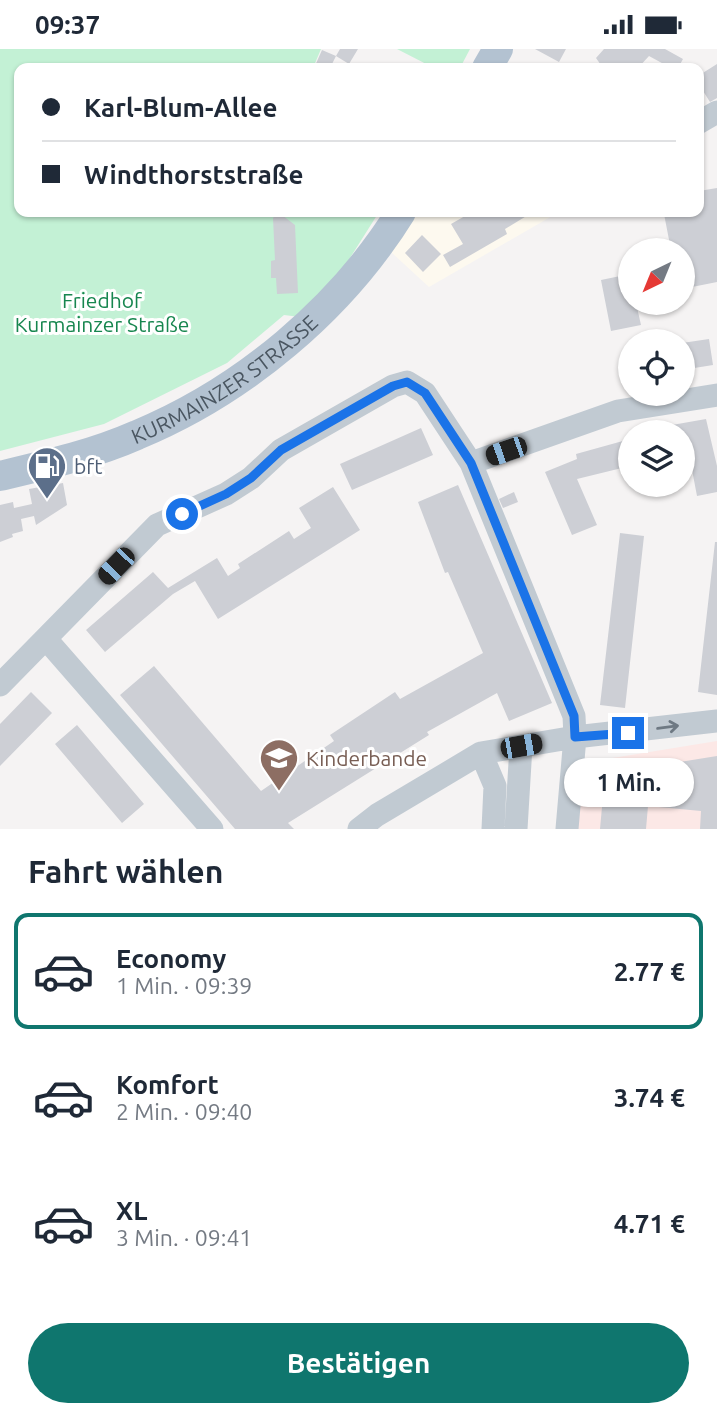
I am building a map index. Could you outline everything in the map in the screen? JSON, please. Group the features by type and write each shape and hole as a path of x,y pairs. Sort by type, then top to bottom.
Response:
{"main road":[{"name":"KURMAINZER STRASSE","path":"0,476 134,437 215,394 319,314 364,266 398,217"}],"street":[{"path":"0,685 157,525 226,494 251,478 281,450 393,386 407,382 425,393 471,463 574,716 575,737 567,829"},
{"path":"471,463 618,411 717,395"},
{"path":"46,639 212,829"},
{"path":"359,829 377,815 481,753 575,737 717,721"},
{"path":"516,829 521,746"},
{"path":"481,753 495,786 492,799 493,829"}],"shaded area":[{"path":"414,217 550,217 429,287 391,252"},
{"path":"717,741 717,829 576,829 582,763"}],"green space":[{"name":"Friedhof Kurmainzer Straße","path":"0,49 321,49 315,63 14,63 14,217 376,217 343,269 300,317 284,315 227,363 104,424 0,451"},
{"path":"397,49 470,49 463,63 424,63"}],"building":[{"path":"340,49 358,49 350,63 336,56"},
{"path":"535,49 566,49 559,62"},
{"path":"604,49 665,49 683,59 681,63 662,63 649,56 643,63 600,63 596,58"},
{"path":"322,50 336,56 332,63 316,63"},
{"path":"717,64 717,98 710,102 704,92 704,72"},
{"path":"717,188 717,282 695,286 695,238 669,238 665,217 704,217 704,190"},
{"path":"285,217 295,225 298,293 277,294 276,278 271,278 271,261 275,260 273,218"},
{"path":"463,217 525,217 505,229 507,234 450,267 443,255 463,244 451,224"},
{"path":"422,235 441,254 423,272 405,253"},
{"path":"618,276 618,315 639,315 641,325 611,331 601,280"},
{"path":"709,339 713,365 695,368 695,341"},
{"path":"706,419 717,466 717,492 697,496 695,486 695,421"},
{"path":"421,428 433,455 352,490 340,464"},
{"path":"618,442 618,469 577,479 597,525 572,535 545,472 577,459 576,454"},
{"path":"63,483 67,505 36,525 34,516 21,519 23,531 0,542 0,505 13,502 14,508 32,504 29,489"},
{"path":"458,485 552,703 509,721 497,693 427,732 429,735 288,823 294,829 235,829 120,695 154,666 261,791 334,741 330,735 395,692 400,699 483,653 448,572 445,573 418,502"},
{"path":"333,487 360,530 218,619 195,581 173,594 105,652 86,630 153,572 168,588 217,558 228,576 240,568 238,564 289,531 294,539 311,528 299,508"},
{"path":"514,492 518,502 503,508 499,499"},
{"path":"620,533 644,536 625,708 600,705"},
{"path":"717,542 717,695 698,692"},
{"path":"31,692 52,713 0,766 0,724"},
{"path":"77,725 144,804 122,823 55,744"},
{"path":"717,756 717,829 700,829 701,811 648,806 646,829 600,829 605,774"}],"place":[{"name":"bft","path":"47,500"},
{"name":"Kinderbande","path":"279,792"}],"route":[{"path":"182,514 226,494 251,478 281,450 393,386 407,382 417,386 433,404 471,463 574,716 575,737 628,733"}]}
